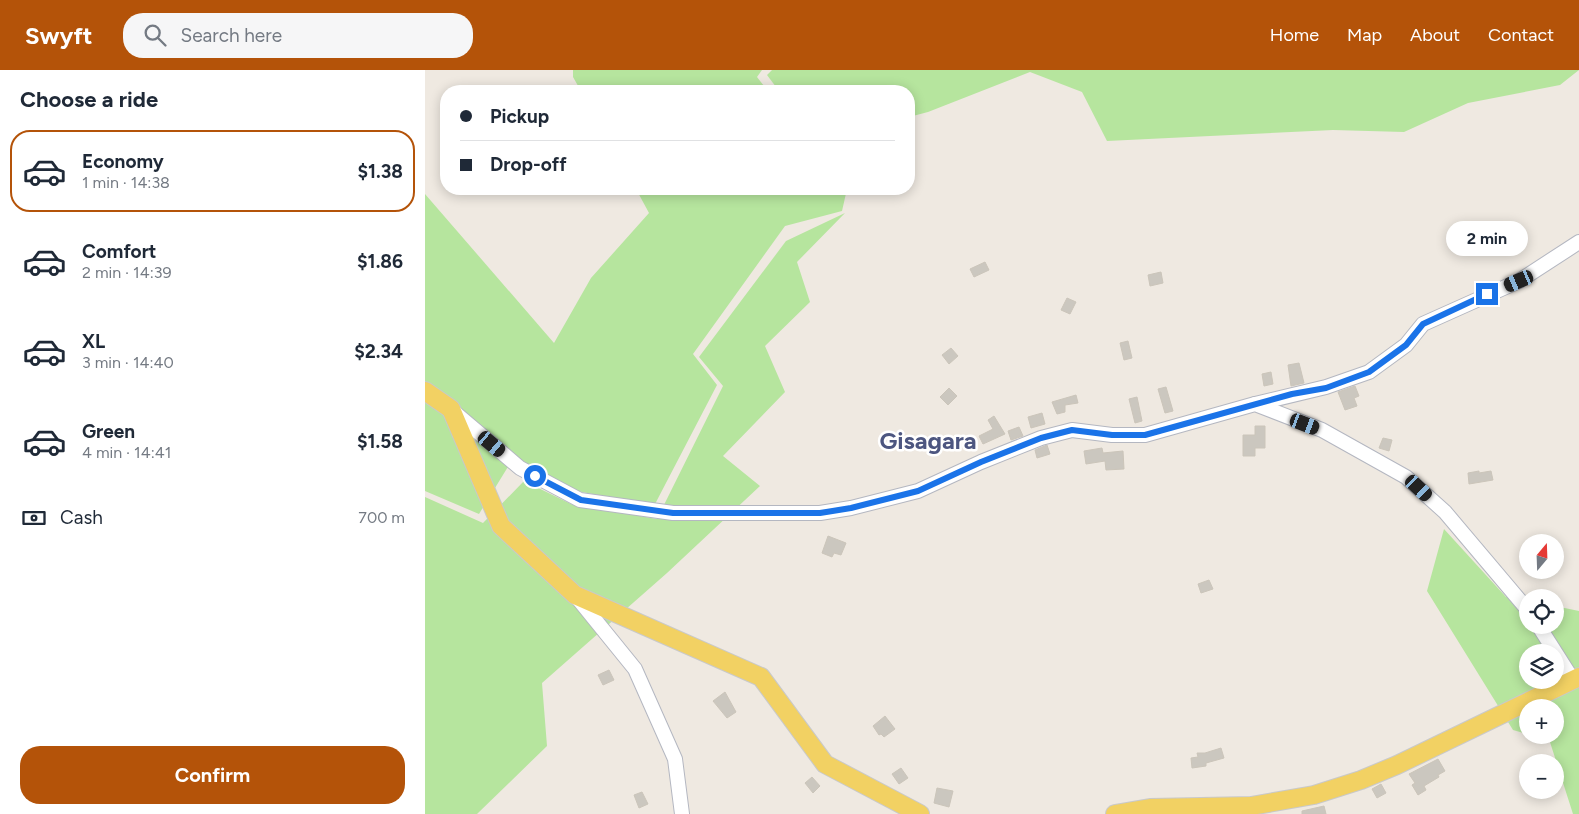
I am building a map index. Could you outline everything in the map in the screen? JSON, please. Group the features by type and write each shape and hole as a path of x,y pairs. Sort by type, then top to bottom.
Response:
{"main road":[{"path":"425,391 451,409 501,526 575,595 761,677 825,764 920,814"},
{"path":"1115,814 1150,808 1251,806 1314,795 1361,780 1397,764 1576,678"}],"street":[{"path":"451,409 520,468 581,500 673,513 820,513 851,508 918,491 981,462 1041,438 1072,430 1112,435 1145,435 1255,404 1326,388 1369,372 1406,345 1423,324 1519,281 1579,242"},
{"path":"1255,404 1322,430 1406,477 1445,512 1519,600"},
{"path":"575,595 635,669 675,759 682,814"},
{"path":"1544,634 1576,678"}],"green space":[{"path":"573,70 762,70 757,77 763,85 578,85 573,77"},
{"path":"772,70 1579,70 1560,85 1468,103 1404,132 1333,130 1107,141 1082,92 1030,72 915,115 915,85 774,85 767,75"},
{"path":"425,194 554,343 591,278 649,213 639,195 846,195 842,211 785,226 693,354 717,385 654,506 572,490 514,457 479,514 425,491"},
{"path":"845,213 797,262 810,302 765,346 785,392 723,456 760,486 667,573 542,683 547,746 477,814 425,814 425,497 483,523 524,481 571,504 657,519 723,386 699,357 786,241"},
{"path":"1444,529 1506,597 1519,599 1519,634 1564,634 1564,608 1579,611 1579,814 1573,814 1564,786 1564,754 1554,754 1551,744 1564,744 1564,699 1519,699 1519,732 1513,730 1427,591"}],"building":[{"path":"985,262 989,270 974,277 970,269"},
{"path":"1161,272 1163,283 1150,286 1148,275"},
{"path":"1067,298 1076,302 1070,314 1061,310"},
{"path":"1128,341 1132,358 1124,360 1120,343"},
{"path":"951,348 958,356 949,364 942,355"},
{"path":"1299,363 1304,383 1291,386 1288,365"},
{"path":"1271,372 1273,384 1264,386 1262,374"},
{"path":"1355,386 1359,396 1354,398 1357,406 1345,410 1338,392"},
{"path":"1166,387 1173,411 1165,413 1158,389"},
{"path":"949,388 957,396 948,405 940,397"},
{"path":"1076,395 1078,403 1065,405 1065,412 1057,414 1052,402"},
{"path":"1137,397 1142,421 1135,423 1129,399"},
{"path":"1042,413 1045,424 1031,428 1028,417"},
{"path":"994,416 1005,434 983,444 979,436 993,429 988,420"},
{"path":"1255,426 1265,426 1265,448 1255,448 1255,456 1243,456 1243,435 1255,435"},
{"path":"1019,427 1023,436 1011,440 1008,431"},
{"path":"1383,438 1392,440 1389,451 1379,448"},
{"path":"1047,445 1050,454 1037,458 1035,450"},
{"path":"1102,448 1103,453 1123,451 1124,469 1106,470 1105,461 1086,464 1084,451"},
{"path":"1479,471 1479,473 1491,471 1493,480 1469,484 1468,473"},
{"path":"828,536 846,543 841,555 834,553 832,557 822,553"},
{"path":"1209,580 1213,589 1201,593 1198,584"},
{"path":"609,670 614,680 603,685 598,675"},
{"path":"725,692 736,712 727,718 713,701"},
{"path":"885,716 895,729 884,737 881,734 879,735 873,726"},
{"path":"1221,748 1224,758 1206,763 1206,766 1192,768 1191,758 1198,757 1197,753 1205,753"},
{"path":"1438,759 1445,771 1424,786 1426,790 1418,795 1412,785 1415,783 1409,774"},
{"path":"901,768 908,778 899,784 892,774"},
{"path":"812,777 820,786 813,793 805,783"},
{"path":"1381,784 1386,793 1377,798 1372,789"},
{"path":"937,788 953,791 949,807 934,803"},
{"path":"642,792 648,804 639,808 634,795"},
{"path":"1324,806 1326,814 1302,814 1302,811"}],"district":[{"name":"Gisagara","path":"928,440"}],"route":[{"path":"535,476 581,500 673,513 820,513 851,508 918,491 981,462 1041,438 1072,430 1112,435 1145,435 1292,394 1326,388 1369,372 1406,345 1423,324 1487,294"}]}
